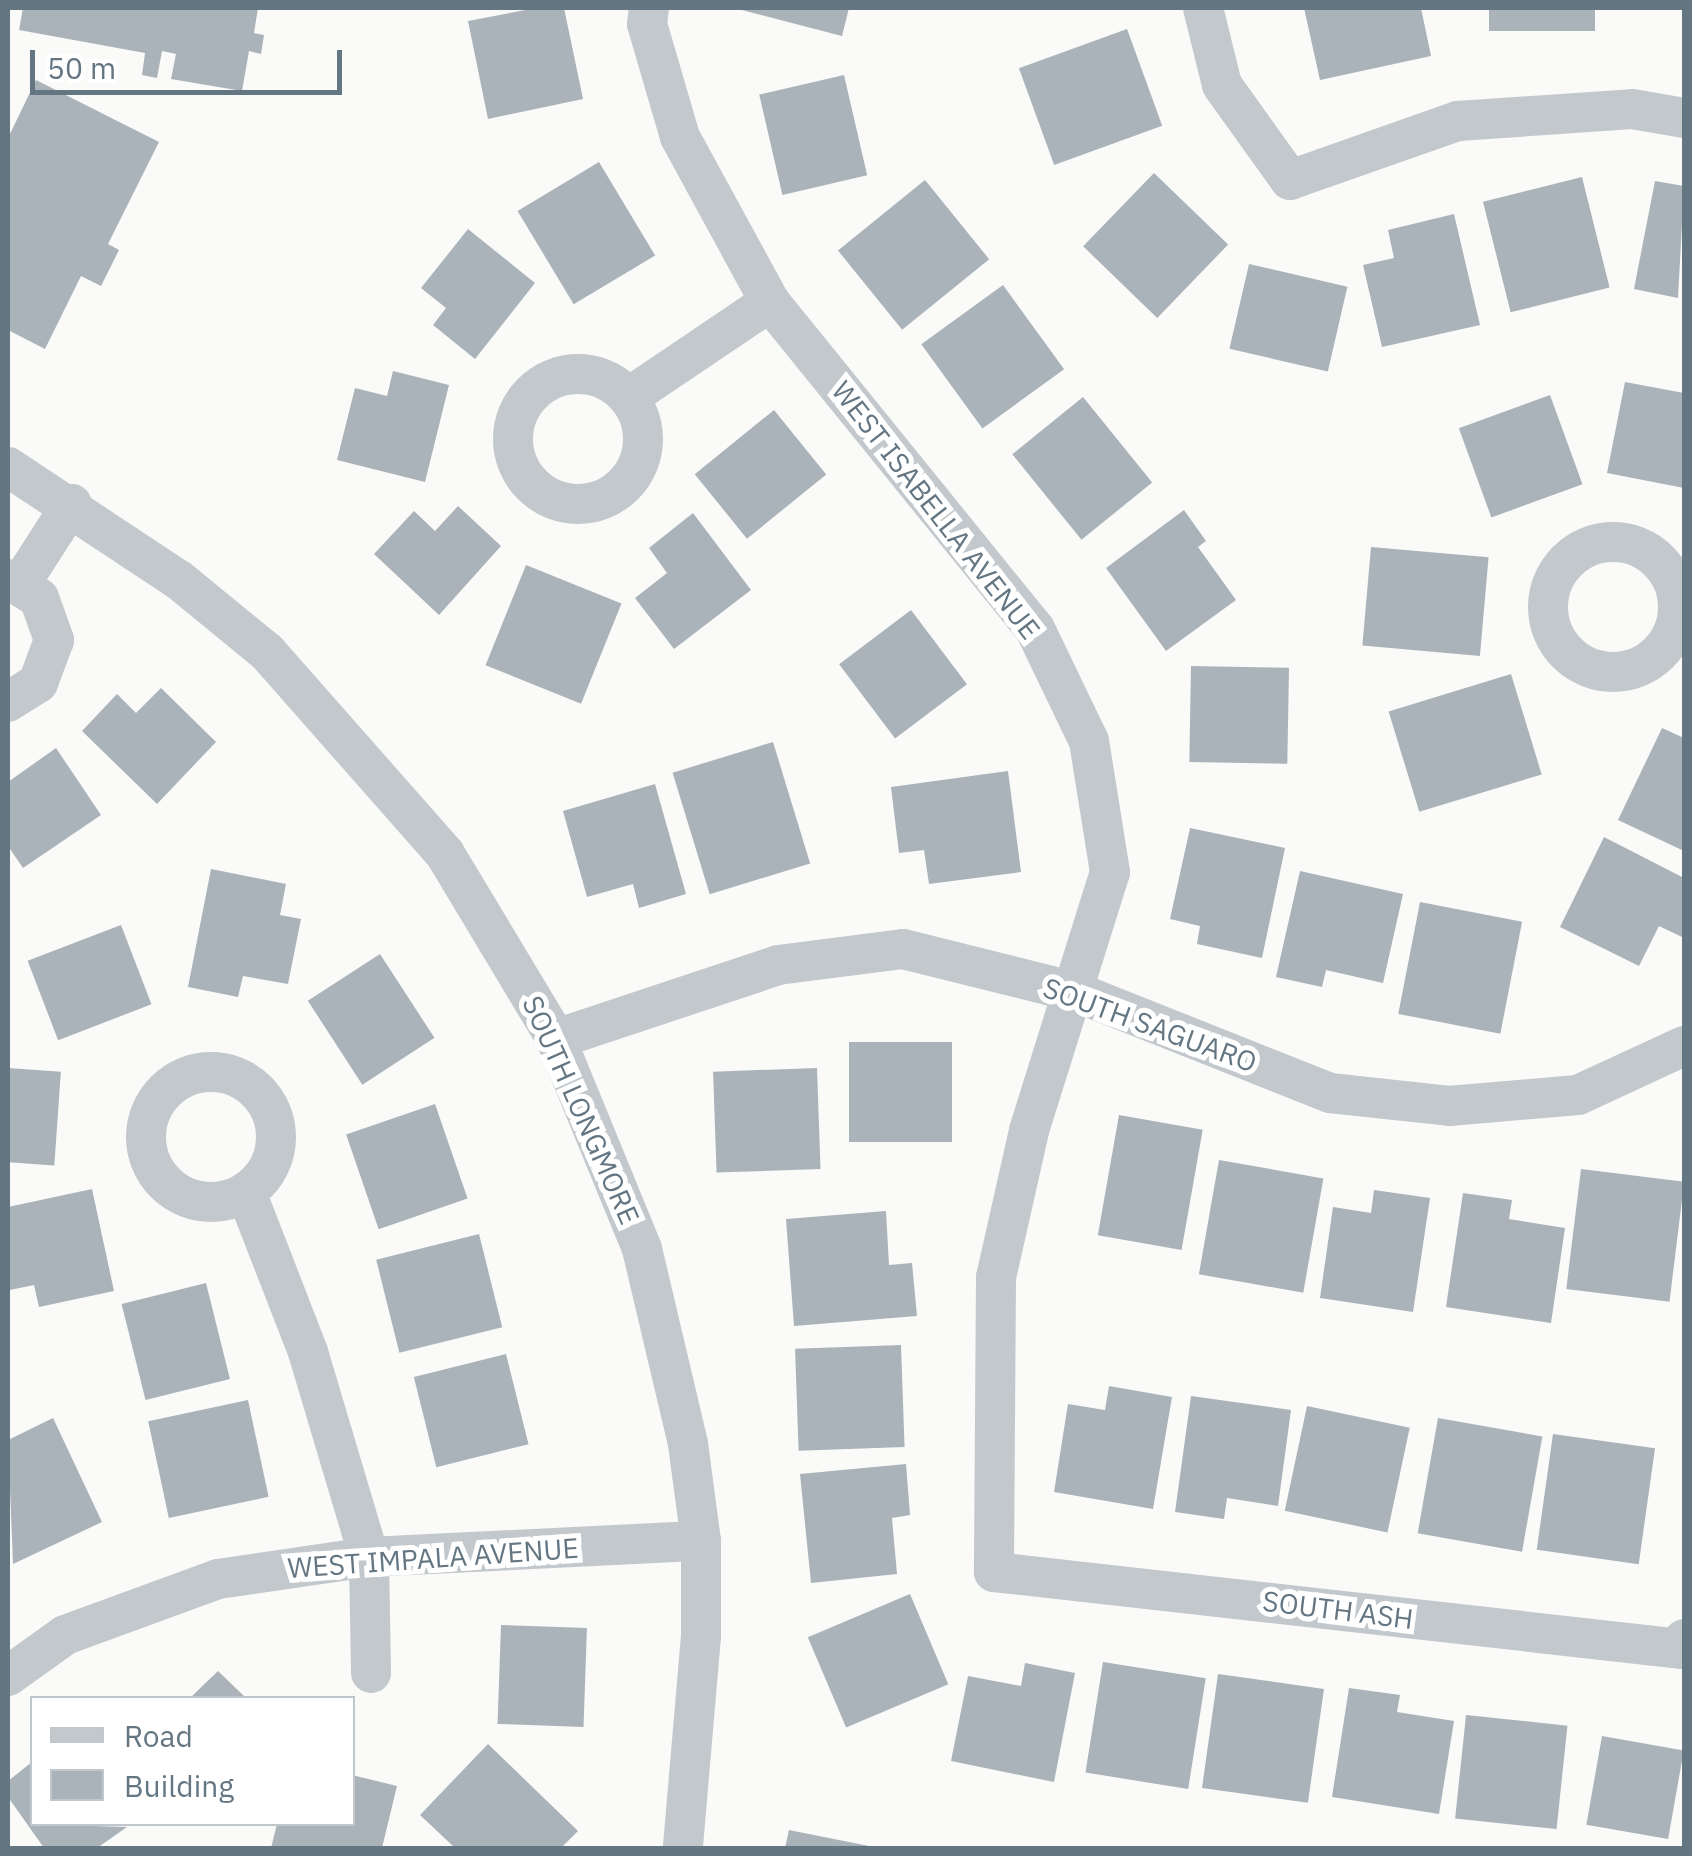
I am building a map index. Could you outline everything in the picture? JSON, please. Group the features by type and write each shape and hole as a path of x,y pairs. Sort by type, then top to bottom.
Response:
{"street":[{"name":"WEST ISABELLA AVENUE","path":"649,8 646,24 680,138 770,302 1036,629 1089,741 1110,872 1076,992 1029,1131 996,1277 994,1572"},
{"path":"1203,8 1222,85 1290,180 1458,121 1632,109 1684,118"},
{"path":"628,397 770,302"},
{"name":"SOUTH LONGMORE","path":"8,467 72,504 267,652 360,751 445,854 556,1039 642,1249 674,1368 702,1540 698,1743 682,1848"},
{"path":"8,702 38,683 54,640 38,598 14,581 72,504"},
{"name":"SOUTH SAGUARO","path":"556,1039 778,965 903,948 1076,992 1330,1093 1449,1106 1578,1095 1684,1046"},
{"path":"246,1192 308,1352 369,1557 371,1673"},
{"name":"WEST IMPALA AVENUE","path":"8,1676 65,1636 218,1579 369,1557 702,1540"},
{"name":"SOUTH ASH","path":"994,1572 1684,1644"}],"building":[{"path":"23,8 258,8 254,33 264,35 261,54 249,51 242,91 171,79 176,54 162,51 157,78 142,75 145,53 19,30"},
{"path":"536,8 564,8 583,99 488,119 468,21"},
{"path":"734,8 849,8 842,36"},
{"path":"1304,8 1421,8 1431,56 1320,80"},
{"path":"1489,8 1595,8 1595,31 1489,31"},
{"path":"1127,29 1162,126 1054,165 1019,68"},
{"path":"844,75 867,175 782,195 759,95"},
{"path":"36,80 159,142 108,244 119,250 101,286 81,276 45,349 8,330 8,138"},
{"path":"599,162 655,255 574,304 518,211"},
{"path":"1154,173 1228,245 1157,318 1083,246"},
{"path":"1582,177 1610,288 1511,312 1483,202"},
{"path":"925,180 989,259 902,330 838,250"},
{"path":"1655,181 1684,186 1678,298 1634,289"},
{"path":"1454,214 1480,325 1382,347 1363,265 1394,258 1388,230"},
{"path":"468,229 535,283 475,359 433,325 446,308 421,288"},
{"path":"1249,264 1347,287 1328,371 1229,349"},
{"path":"1003,285 1064,369 982,429 921,344"},
{"path":"393,371 449,385 425,482 337,460 355,388 387,396"},
{"path":"1625,382 1684,393 1684,488 1607,473"},
{"path":"1550,395 1582,484 1491,517 1459,428"},
{"path":"1083,397 1152,482 1082,540 1012,454"},
{"path":"774,410 826,475 747,539 695,474"},
{"path":"458,506 501,546 439,615 374,554 414,511 435,531"},
{"path":"1184,510 1206,541 1198,547 1236,600 1166,651 1106,568"},
{"path":"693,513 751,590 674,649 635,598 667,573 649,548"},
{"path":"1371,547 1489,557 1480,656 1362,646"},
{"path":"526,565 621,604 581,704 486,665"},
{"path":"911,610 967,684 895,738 839,664"},
{"path":"1191,666 1289,668 1287,764 1189,762"},
{"path":"1511,674 1542,774 1419,812 1389,711"},
{"path":"161,688 216,742 157,804 82,731 117,694 136,713"},
{"path":"1662,728 1684,738 1684,851 1618,820"},
{"path":"773,742 810,863 710,894 673,773"},
{"path":"56,748 101,815 23,868 8,846 8,782"},
{"path":"1008,771 1021,872 929,884 924,850 899,853 891,787"},
{"path":"655,784 686,894 639,908 633,884 587,897 563,811"},
{"path":"1190,828 1285,848 1262,958 1197,944 1200,926 1170,919"},
{"path":"1604,837 1684,878 1682,937 1659,926 1639,966 1560,927"},
{"path":"211,869 286,884 280,915 301,919 288,984 243,976 238,997 188,987"},
{"path":"1300,871 1403,894 1383,983 1326,970 1322,987 1276,977"},
{"path":"1420,902 1522,922 1500,1034 1398,1014"},
{"path":"121,925 151,1004 58,1040 28,961"},
{"path":"380,954 434,1038 362,1085 308,1001"},
{"path":"849,1042 952,1042 952,1142 849,1142"},
{"path":"8,1068 61,1072 54,1165 8,1162"},
{"path":"817,1068 821,1169 717,1173 713,1072"},
{"path":"435,1104 468,1199 379,1229 346,1135"},
{"path":"1119,1115 1203,1130 1182,1250 1098,1235"},
{"path":"1219,1160 1323,1178 1303,1293 1199,1274"},
{"path":"1581,1169 1684,1182 1669,1302 1566,1289"},
{"path":"92,1189 114,1291 39,1307 34,1285 10,1290 8,1207"},
{"path":"1374,1190 1430,1198 1413,1312 1320,1298 1333,1207 1371,1213"},
{"path":"1463,1193 1512,1200 1509,1219 1565,1228 1551,1323 1446,1307"},
{"path":"886,1211 889,1265 912,1263 917,1316 794,1326 786,1219"},
{"path":"479,1234 502,1327 399,1353 376,1260"},
{"path":"206,1283 230,1379 146,1400 122,1304"},
{"path":"901,1345 905,1447 799,1451 795,1349"},
{"path":"506,1354 528,1444 436,1467 414,1377"},
{"path":"1109,1386 1172,1397 1153,1509 1054,1492 1068,1404 1105,1410"},
{"path":"1191,1396 1291,1410 1278,1506 1227,1498 1224,1519 1175,1512"},
{"path":"248,1400 269,1497 169,1518 148,1421"},
{"path":"1307,1406 1410,1428 1387,1532 1285,1511"},
{"path":"53,1418 102,1522 13,1564 8,1440"},
{"path":"1438,1418 1542,1436 1522,1552 1418,1533"},
{"path":"1553,1434 1655,1448 1639,1564 1537,1550"},
{"path":"906,1464 910,1515 892,1518 897,1574 811,1583 800,1474"},
{"path":"910,1594 948,1684 846,1728 808,1637"},
{"path":"501,1625 587,1628 583,1727 498,1724"},
{"path":"1103,1662 1206,1678 1188,1789 1085,1773"},
{"path":"1025,1663 1075,1673 1054,1782 951,1761 968,1676 1021,1686"},
{"path":"218,1671 244,1696 192,1696"},
{"path":"1218,1674 1324,1689 1308,1803 1202,1788"},
{"path":"1349,1688 1400,1695 1397,1712 1454,1721 1439,1814 1332,1797"},
{"path":"1466,1715 1567,1726 1557,1829 1455,1818"},
{"path":"1602,1736 1684,1750 1668,1839 1586,1825"},
{"path":"488,1744 578,1831 561,1848 455,1848 420,1815"},
{"path":"30,1764 30,1826 127,1827 97,1848 44,1848 8,1797 8,1781"},
{"path":"355,1776 397,1786 382,1848 271,1848 276,1826 355,1826"},
{"path":"789,1830 874,1847 874,1848 785,1848"}]}
